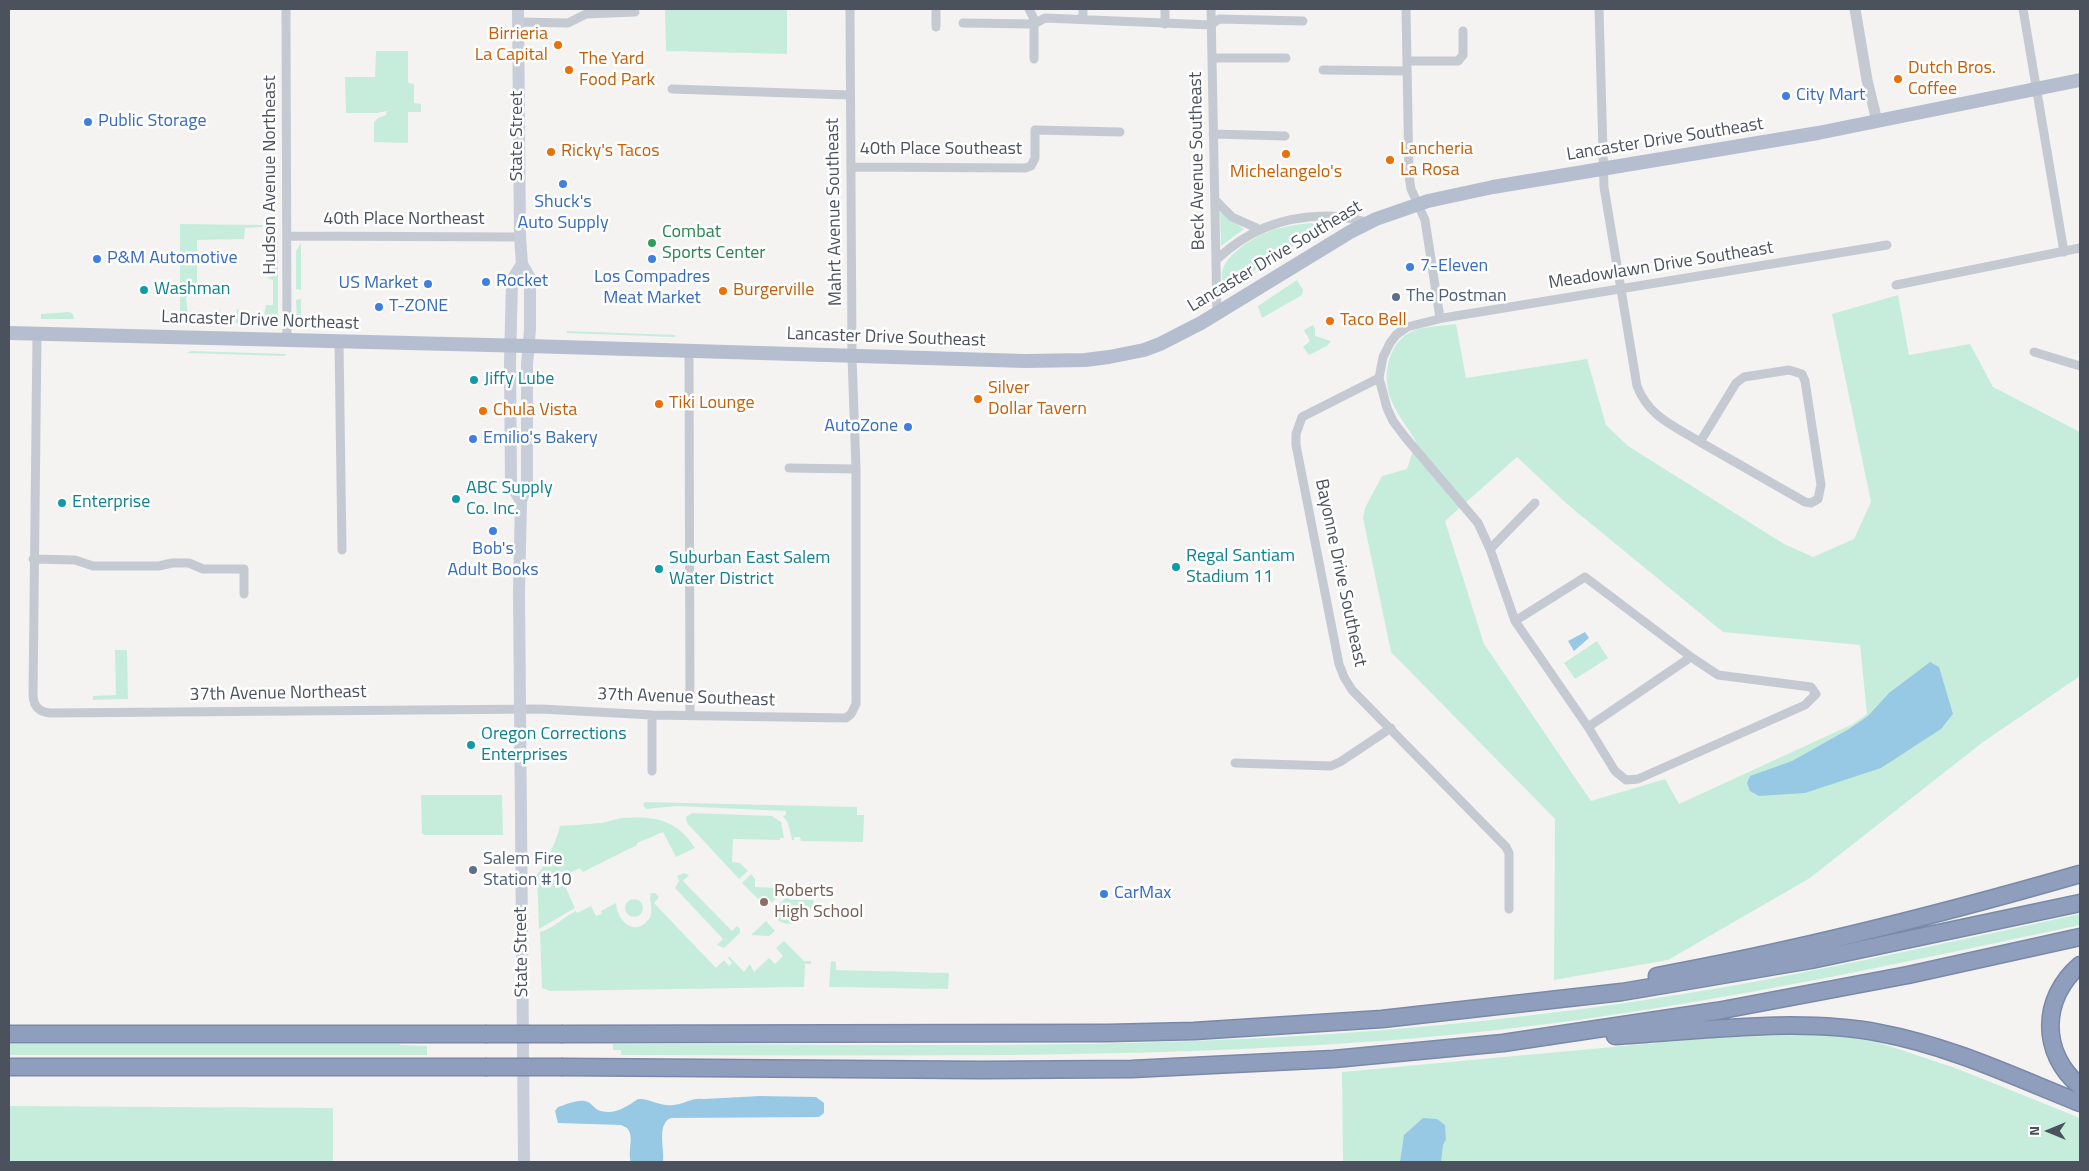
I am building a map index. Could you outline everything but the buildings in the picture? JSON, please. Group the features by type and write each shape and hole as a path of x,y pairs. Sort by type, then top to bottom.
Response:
{"highway":[{"path":"1575,996 1620,982 1692,969 1954,909 2080,874"},
{"path":"9,1034 1108,1034 1194,1031 1382,1019 1622,992 1763,969 2080,903"},
{"path":"1504,1043 1718,1011 1804,996 2080,937"},
{"path":"2080,965 2061,985 2053,1006 2050,1024 2052,1042 2059,1062 2080,1086"},
{"path":"9,1067 563,1067 982,1070 1166,1068 1334,1059 1504,1043 1809,1026 1879,1033 1952,1052 2080,1102"},
{"path":"1952,1052 1972,1067 2080,1110"}],"main road":[{"name":"State Street","path":"518,9 520,237 522,264 530,278 527,365 527,484 520,501 524,1162"},
{"name":"Lancaster Drive Southeast","path":"511,346 1044,361 1110,358 1144,350 1164,342 1217,313 1321,248 1370,222 1418,204 1493,187 1751,145 2080,80"},
{"name":"State Street","path":"520,501 511,485 511,346 512,280 522,264"},
{"name":"Lancaster Drive Northeast","path":"9,333 511,346"}],"street":[{"name":"Hudson Avenue Northeast","path":"286,9 287,340"},
{"name":"Mahrt Avenue Southeast","path":"850,9 852,357 856,469 856,704 851,714"},
{"path":"936,9 936,27"},
{"path":"1029,9 1034,19 1034,59"},
{"path":"1082,9 1082,19"},
{"path":"1165,9 1165,24"},
{"name":"Beck Avenue Southeast","path":"1211,9 1217,313"},
{"path":"1406,9 1409,176 1411,189 1425,220 1440,318"},
{"path":"1599,9 1603,170 1620,289 1637,386 1641,398 1654,414 1700,442 1805,502 1811,503 1818,499 1821,484 1807,397 1802,374 1797,371 1788,370 1755,375 1736,382 1700,442"},
{"path":"1855,9 1867,80 1877,121"},
{"path":"2023,9 2064,252"},
{"path":"518,22 568,23 586,14 635,12"},
{"path":"963,23 1034,24 1044,18 1211,25 1219,19 1303,21"},
{"path":"1407,62 1458,61 1463,55 1463,31"},
{"path":"1212,58 1286,58"},
{"path":"1323,70 1407,72"},
{"path":"672,89 849,95"},
{"name":"40th Place Southeast","path":"851,167 1025,168 1031,166 1035,158 1035,130 1120,132"},
{"path":"1213,134 1285,136"},
{"path":"1215,200 1232,217 1259,229"},
{"path":"1216,260 1249,234 1273,224 1325,216 1370,222"},
{"name":"40th Place Northeast","path":"287,236 520,237"},
{"name":"Meadowlawn Drive Southeast","path":"1379,378 1383,357 1396,335 1413,324 1887,245"},
{"path":"1896,285 2080,248"},
{"path":"37,334 33,559 75,560 93,566 159,566 172,563 189,563 203,569 244,569 244,594"},
{"path":"339,342 342,550"},
{"path":"689,351 690,716"},
{"path":"2034,352 2080,366"},
{"path":"1379,378 1387,408 1404,438 1478,523 1490,549 1515,621 1588,727 1614,771 1626,780 1631,781 1805,705 1816,694 1811,687 1718,675 1585,577 1515,621"},
{"name":"Bayonne Drive Southeast","path":"1379,378 1302,417 1296,434 1296,445 1340,664 1344,678 1352,690 1506,846 1509,853 1510,909"},
{"path":"789,468 856,469"},
{"path":"1490,549 1535,503"},
{"name":"37th Avenue Northeast","path":"33,559 33,696 37,709 50,713 520,710"},
{"path":"1588,727 1692,657"},
{"name":"37th Avenue Southeast","path":"520,710 690,716 840,718 851,714"},
{"path":"652,715 652,772"},
{"path":"1235,763 1331,766 1391,728"}],"green space":[{"path":"665,9 787,9 787,54 666,51"},
{"path":"376,51 408,51 408,83 414,84 414,103 421,104 421,112 408,112 408,143 374,142 374,122 386,115 387,111 377,113 346,113 345,77 375,77"},
{"path":"1220,212 1244,229 1221,246"},
{"path":"1311,223 1316,225 1317,231 1230,286 1225,287 1222,277 1223,268 1237,250 1267,232"},
{"path":"180,224 263,225 262,227 245,228 244,239 197,240 197,285 190,288 189,296 186,297 188,316 218,317 218,310 220,309 221,323 171,322 180,311"},
{"path":"270,241 278,241 278,318 273,324 236,323 237,309 239,310 239,316 264,316 266,305 273,305 273,280 266,278 273,276 273,247 266,245"},
{"path":"301,243 301,290 296,289 296,251"},
{"path":"1297,280 1303,290 1302,295 1262,318 1258,306"},
{"path":"1898,295 1909,355 1970,344 1993,387 2080,432 2080,676 1983,742 1810,878 1668,960 1554,980 1555,819 1391,652 1363,518 1365,508 1382,476 1407,469 1416,442 1394,407 1389,393 1387,372 1392,352 1404,336 1413,331 1428,327 1456,324 1466,378 1587,359 1606,425 1628,446 1784,544 1813,557 1854,539 1871,502 1832,314","holes":["1517,457 1567,504 1723,632 1860,645 1867,714 1853,724 1679,804 1665,779 1591,801 1484,644 1445,521"]},
{"path":"301,299 301,317 324,317 323,325 299,323 297,320 296,300"},
{"path":"69,312 73,314 74,319 41,319 41,314"},
{"path":"1313,325 1315,336 1331,341 1327,346 1309,355 1303,347 1310,341 1304,330"},
{"path":"567,331 675,335 675,337 567,333"},
{"path":"191,351 287,354 284,356 187,353"},
{"path":"1597,641 1608,658 1575,679 1564,663"},
{"path":"115,650 127,650 128,699 93,700 93,696 116,695"},
{"path":"421,795 502,795 503,835 424,835 422,833"},
{"path":"645,802 857,807 857,815 864,815 863,842 801,841 800,837 794,837 794,840 792,840 788,823 783,816 786,815 786,811 676,806 646,809 643,805"},
{"path":"692,813 772,816 781,822 784,838 780,838 780,840 733,839 732,862 740,863 748,871 739,879 687,823 686,817"},
{"path":"621,818 643,818 663,821 680,830 695,848 676,857 663,832 637,843 637,845 583,872 580,868 561,877 575,908 539,929 537,874 547,859 560,826 602,823"},
{"path":"684,873 689,875 683,881 732,931 737,926 740,929 740,933 724,948 717,945 723,939 675,888 679,881 677,876"},
{"path":"751,874 755,879 755,887 782,889 780,896 772,902 759,900 742,883"},
{"path":"788,890 790,890 790,900 814,900 808,913 790,924 778,920 773,913 785,898"},
{"path":"651,893 655,893 659,897 654,903 716,968 724,960 729,966 732,963 728,958 729,956 744,972 750,964 754,972 769,958 775,964 783,956 776,948 784,941 804,961 811,961 811,964 805,964 804,987 550,991 542,988 540,932 576,911 577,913 591,906 596,916 602,914 601,911 616,903 617,910 624,922 634,927 640,926 650,917"},
{"path":"630,899 638,899 643,904 641,915 630,917 625,912 625,904"},
{"path":"2080,914 2080,925 1916,960 1751,992 1585,1019 1502,1030 1418,1038 1219,1050 1020,1055 621,1055 621,1050 613,1050 613,1044 1096,1044 1289,1037 1436,1026 1537,1015 1689,993 1790,975"},
{"path":"766,921 775,931 769,936 751,935"},
{"path":"831,961 836,962 836,970 949,973 948,989 829,987"},
{"path":"1798,1035 1839,1036 1874,1041 1958,1069 2080,1118 2080,1162 1343,1162 1342,1072 1710,1038"},
{"path":"9,1044 400,1044 427,1046 427,1055 9,1055"},
{"path":"9,1106 333,1108 333,1162 9,1162"}],"water":[{"path":"1585,632 1589,638 1574,651 1568,641"},
{"path":"1930,662 1939,667 1953,714 1941,729 1881,768 1805,793 1759,796 1750,791 1747,783 1750,776 1792,761 1849,729 1868,716 1889,693"},
{"path":"760,1096 816,1097 824,1103 824,1113 819,1117 671,1118 666,1121 662,1131 663,1162 631,1162 631,1140 627,1128 621,1125 558,1123 555,1111 558,1107 581,1101 588,1102 598,1110 609,1112 620,1110 638,1099 668,1105 696,1099"},
{"path":"1423,1118 1437,1119 1445,1125 1446,1139 1443,1145 1441,1162 1400,1162 1404,1135"}],"place":[{"name":"Birrieria La Capital","path":"558,45"},
{"name":"The Yard Food Park","path":"569,70"},
{"name":"Dutch Bros. Coffee","path":"1898,79"},
{"name":"City Mart","path":"1786,96"},
{"name":"Public Storage","path":"88,122"},
{"name":"Ricky's Tacos","path":"551,152"},
{"name":"Michelangelo's","path":"1286,154"},
{"name":"Lancheria La Rosa","path":"1390,160"},
{"name":"Shuck's Auto Supply","path":"563,184"},
{"name":"Combat Sports Center","path":"652,243"},
{"name":"P&M Automotive","path":"97,259"},
{"name":"Los Compadres Meat Market","path":"652,259"},
{"name":"7-Eleven","path":"1410,267"},
{"name":"Rocket","path":"486,282"},
{"name":"US Market","path":"428,284"},
{"name":"Washman","path":"144,290"},
{"name":"Burgerville","path":"723,291"},
{"name":"The Postman","path":"1396,297"},
{"name":"T-ZONE","path":"379,307"},
{"name":"Taco Bell","path":"1330,321"},
{"name":"Jiffy Lube","path":"474,380"},
{"name":"Silver Dollar Tavern","path":"978,399"},
{"name":"Tiki Lounge","path":"659,404"},
{"name":"Chula Vista","path":"483,411"},
{"name":"AutoZone","path":"908,427"},
{"name":"Emilio's Bakery","path":"473,439"},
{"name":"ABC Supply Co. Inc.","path":"456,499"},
{"name":"Enterprise","path":"62,503"},
{"name":"Bob's Adult Books","path":"493,531"},
{"name":"Regal Santiam Stadium 11","path":"1176,567"},
{"name":"Suburban East Salem Water District","path":"659,569"},
{"name":"Oregon Corrections Enterprises","path":"471,745"},
{"name":"Salem Fire Station #10","path":"473,870"},
{"name":"CarMax","path":"1104,894"},
{"name":"Roberts High School","path":"764,902"}]}
